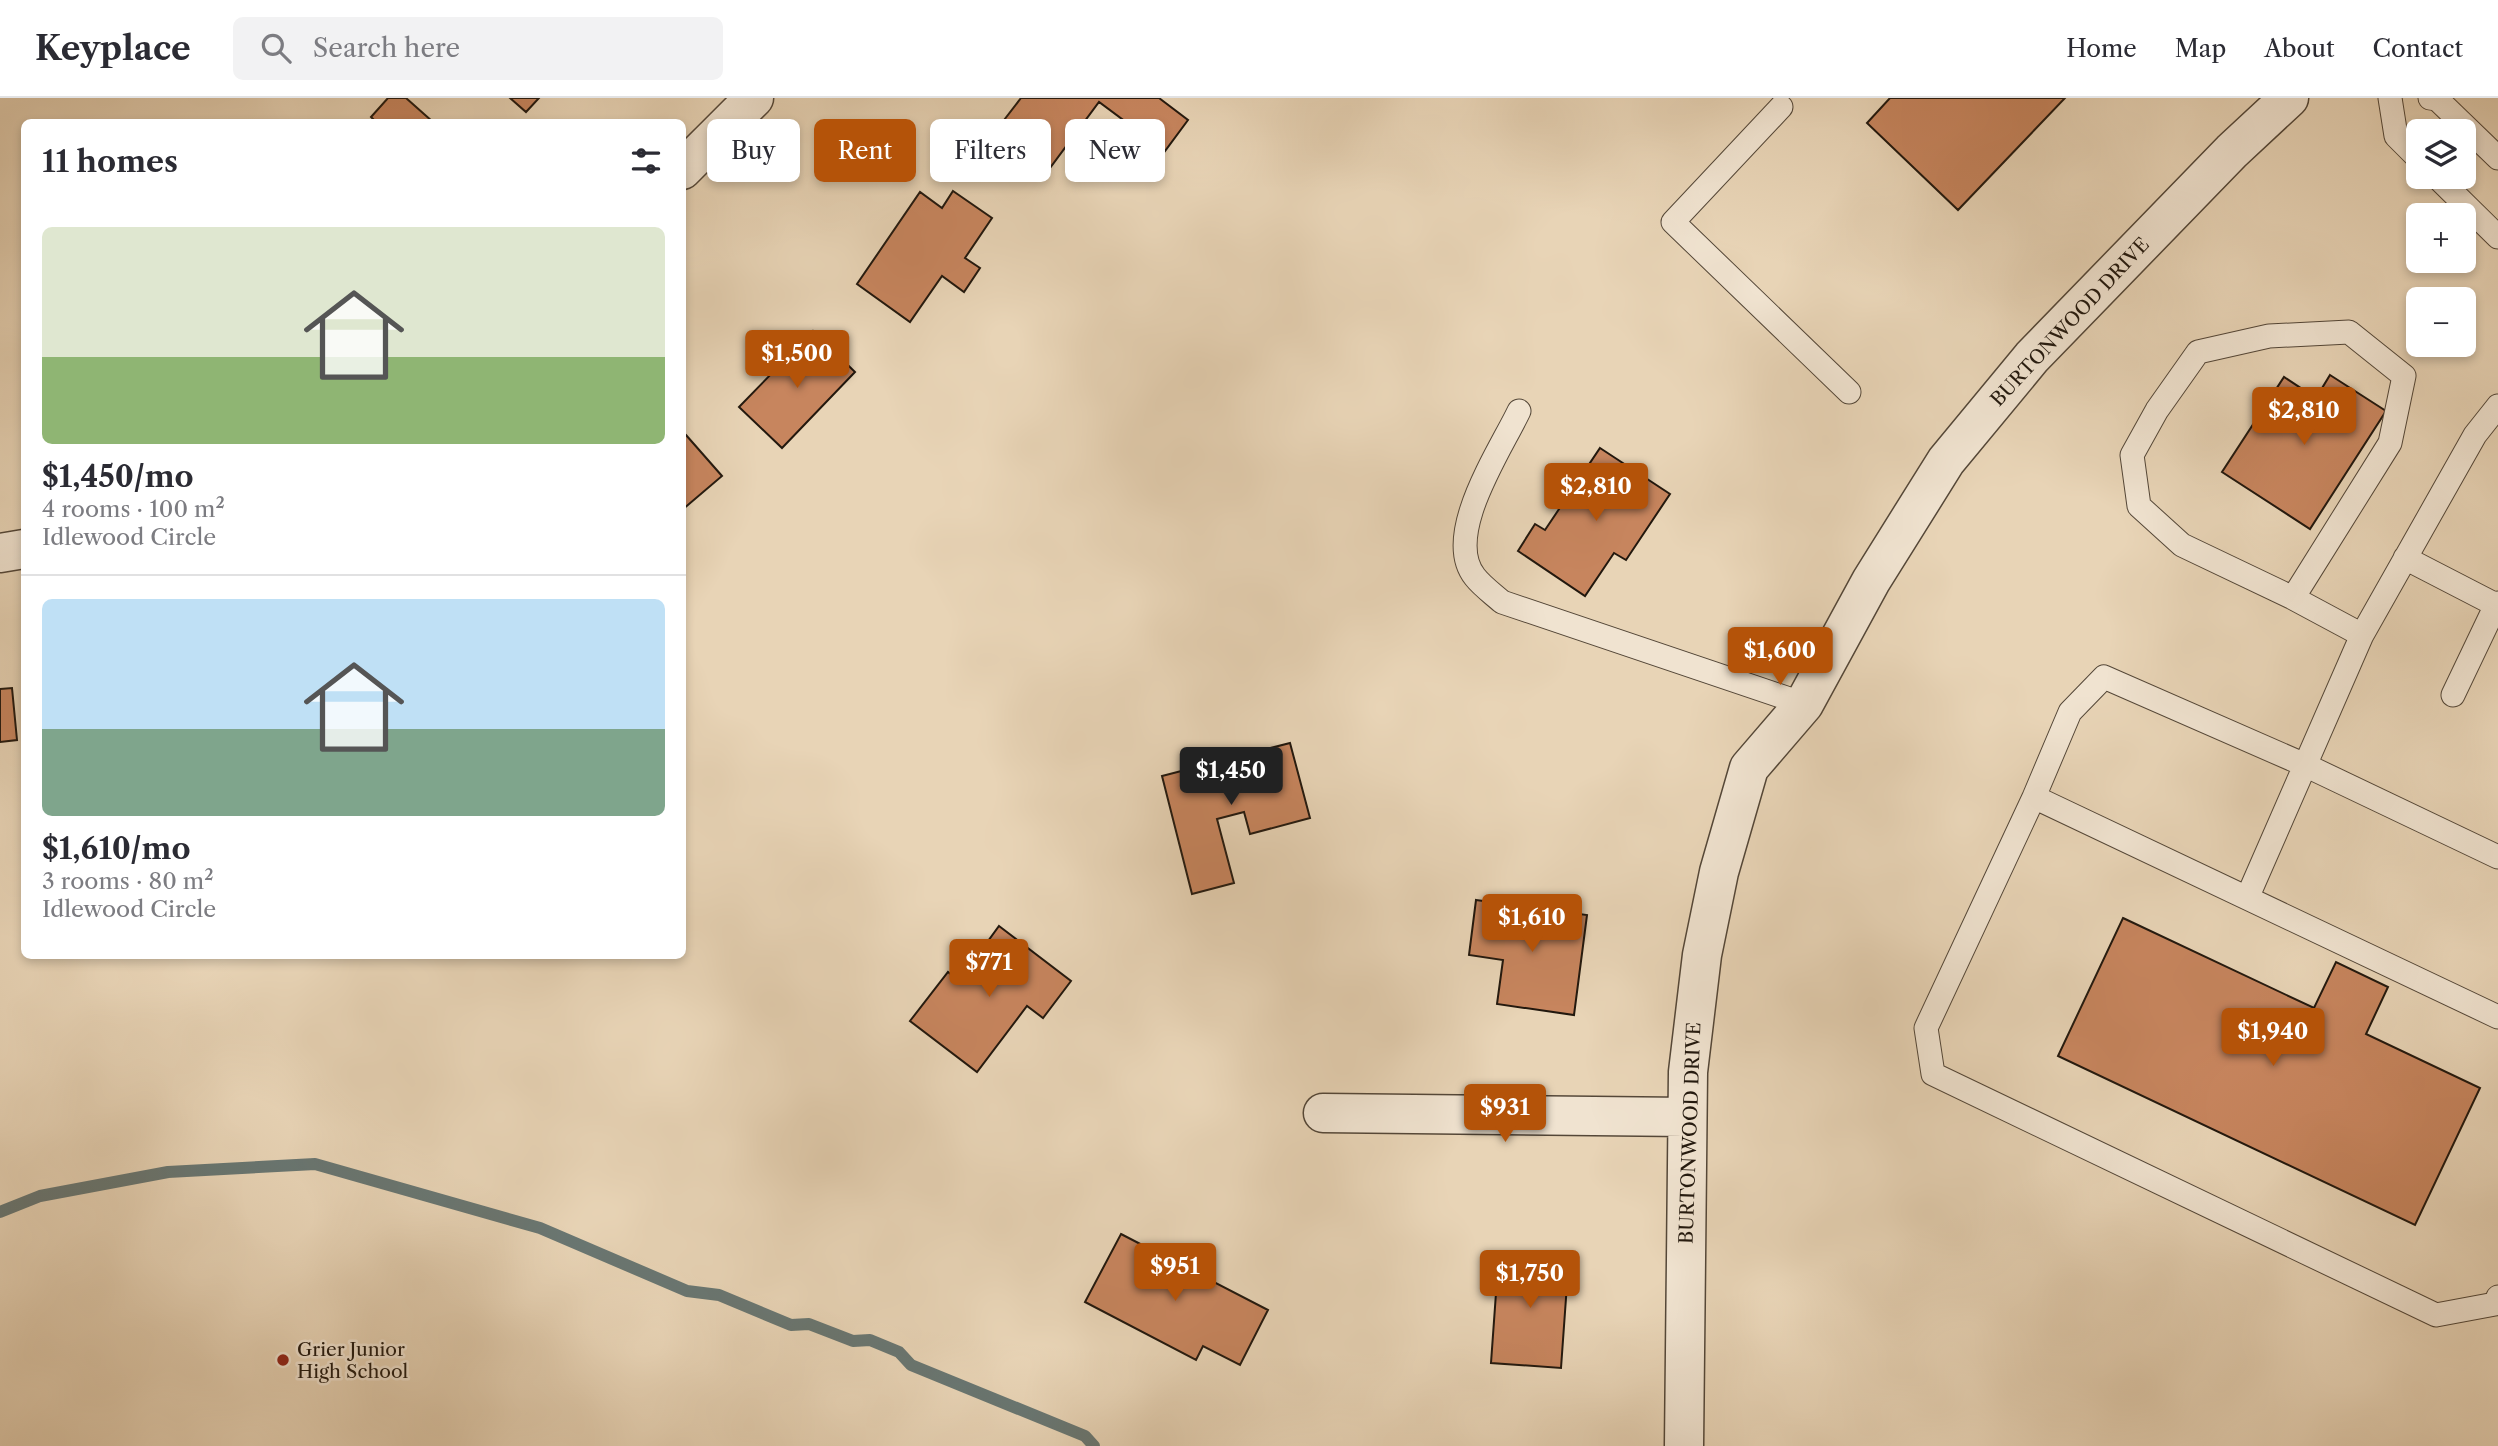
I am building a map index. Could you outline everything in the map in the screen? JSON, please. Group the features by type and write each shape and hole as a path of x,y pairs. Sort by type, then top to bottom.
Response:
{"street":[{"path":"686,166 754,98"},
{"name":"BURTONWOOD DRIVE","path":"1684,1446 1687,1117 1693,1014 1702,955 1723,859 1749,768 1804,704 1871,580 1946,461 2032,357 2232,151 2289,98"},
{"path":"0,553 21,550"},
{"path":"1323,1113 1687,1117"}],"lane":[{"path":"2390,98 2396,136 2406,146"},
{"path":"2430,98 2437,99 2498,158"},
{"path":"1781,107 1673,222 1849,392"},
{"path":"2449,189 2498,237"},
{"path":"2293,598 2390,443 2404,376 2349,332 2269,336 2198,352 2157,410 2132,455 2139,506 2182,545 2293,598 2362,635"},
{"path":"2248,896 2362,635 2475,435 2498,406"},
{"path":"1519,411 1469,514 1463,547 1473,575 1502,602 1804,704"},
{"path":"2405,558 2497,604 2453,695"},
{"path":"2498,856 2305,765 2104,677 2070,712 2034,797 1926,1028 1933,1074 2436,1315 2495,1304 2498,1297"},
{"path":"2034,797 2248,896 2498,1017"}],"building":[{"path":"388,98 406,98 430,119 373,119 371,117"},
{"path":"510,98 539,98 526,112"},
{"path":"1021,98 1159,98 1188,120 1165,151 1165,119 1122,119 1099,102 1086,119 1065,119 1065,148 1051,167 1051,119 1005,119"},
{"path":"1890,98 2065,98 1958,210 1867,123"},
{"path":"953,191 992,218 965,258 980,268 964,292 942,276 910,322 857,284 920,192 942,208"},
{"path":"813,331 855,372 782,448 739,407"},
{"path":"2330,375 2386,411 2310,529 2222,472 2284,377 2316,398"},
{"path":"686,435 722,476 686,507"},
{"path":"1600,448 1670,494 1626,560 1614,553 1585,596 1518,551 1535,524 1545,530"},
{"path":"12,688 17,740 0,742 0,689"},
{"path":"1290,743 1310,818 1250,834 1244,812 1217,819 1234,883 1192,894 1162,776"},
{"path":"1476,900 1587,915 1574,1015 1497,1004 1503,960 1469,955"},
{"path":"2123,918 2314,1008 2336,962 2388,987 2366,1034 2480,1088 2415,1225 2058,1056"},
{"path":"999,926 1071,981 1043,1018 1027,1006 977,1072 910,1021 948,972 962,983 986,950 983,948"},
{"path":"1121,1234 1268,1310 1240,1365 1203,1346 1196,1360 1085,1302"},
{"path":"1499,1251 1569,1256 1561,1368 1491,1363"}],"waterway":[{"path":"0,1212 40,1196 168,1172 315,1164 540,1228 687,1291 719,1295 791,1325 809,1324 853,1341 870,1340 899,1352 911,1365 1085,1436 1094,1446"}],"place":[{"name":"Grier Junior High School","path":"283,1360"}]}
